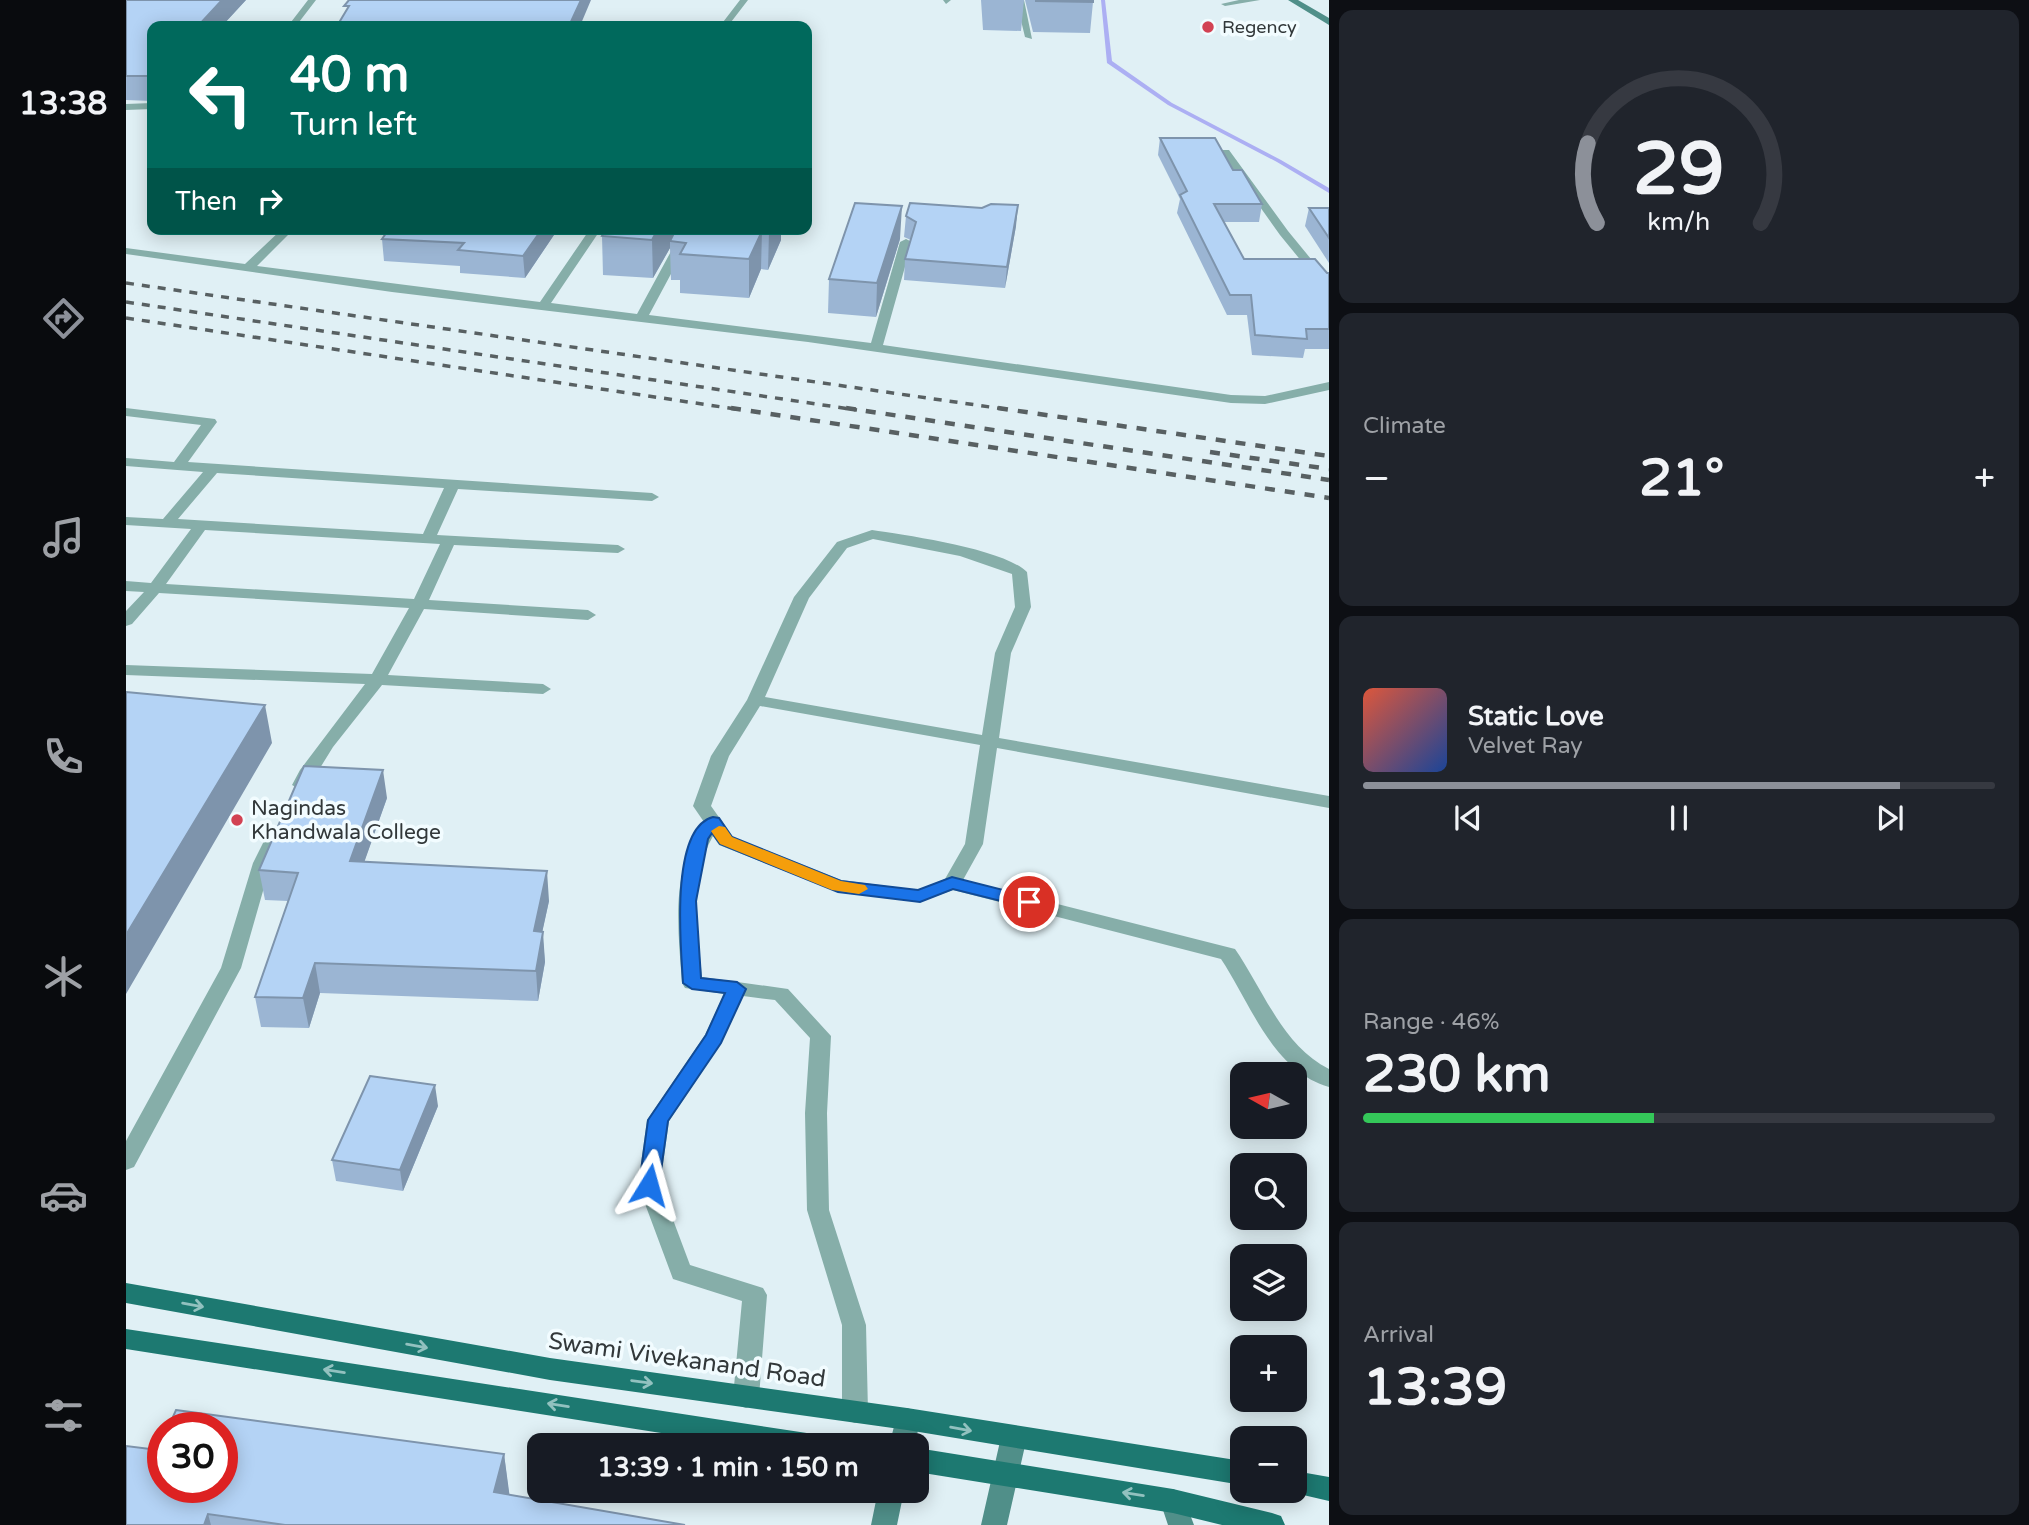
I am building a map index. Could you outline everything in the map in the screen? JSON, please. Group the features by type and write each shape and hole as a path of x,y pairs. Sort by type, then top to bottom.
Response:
{"main road":[{"path":"1292,0 1329,22"},
{"name":"Swami Vivekanand Road","path":"126,1293 550,1369 907,1419 1230,1471"},
{"path":"126,1339 736,1433"},
{"path":"904,1433 907,1419"},
{"path":"994,1525 1014,1437"},
{"path":"929,1462 1006,1474 1177,1513 1272,1525"},
{"path":"1307,1485 1329,1489"},
{"path":"884,1525 889,1503"}],"street":[{"path":"248,268 283,235"},
{"path":"543,306 592,235"},
{"path":"641,318 682,241 675,235"},
{"path":"876,348 906,242"},
{"path":"126,251 876,348 1231,400 1265,400 1329,386"},
{"path":"126,412 210,422 178,466"},
{"path":"126,462 652,498"},
{"path":"168,522 213,469"},
{"path":"428,538 453,484"},
{"path":"126,521 618,550"},
{"path":"126,621 157,586 201,525"},
{"path":"952,883 974,844 1003,653 1023,607 1019,572 986,557 937,544 872,534 842,545 802,597 755,700 720,756 702,806 726,841 838,886 920,896 952,883 1228,954 1246,978 1274,1034 1313,1072 1329,1079"},
{"path":"292,804 315,756 377,679 420,604 449,540"},
{"path":"126,586 588,615"},
{"path":"126,670 377,679 543,689"},
{"path":"755,700 1329,802"},
{"path":"713,822 699,838 687,901 692,983 781,995 821,1036 816,1113 818,1210 854,1325 855,1412"},
{"path":"126,1161 232,968 262,863 280,828"},
{"path":"737,989 714,1038 658,1120 649,1185 681,1272 755,1295 746,1397"}],"lane":[{"path":"296,21 312,0"},
{"path":"728,21 744,0"},
{"path":"1020,0 1028,37"},
{"path":"1225,4 1256,0"},
{"path":"126,107 147,106"},
{"path":"1226,152 1284,233 1329,288"}],"building":[{"path":"126,0 222,0 203,21 147,21 147,76 126,76"},
{"path":"349,0 581,0 571,21 340,21 349,6 344,6"},
{"path":"1093,0 1093,2 1036,1"},
{"path":"1160,138 1215,138 1233,170 1242,170 1262,204 1214,204 1244,259 1315,259 1329,273 1329,329 1306,329 1307,339 1255,335 1251,295 1230,295 1180,195 1187,191"},
{"path":"855,203 902,206 877,283 829,279"},
{"path":"910,203 982,208 991,204 1018,205 1007,267 905,259 916,222 906,216"},
{"path":"1309,208 1329,208 1329,238"},
{"path":"385,235 538,235 523,256 458,250 464,243 382,239"},
{"path":"603,235 655,235 652,240"},
{"path":"673,235 760,235 749,259 680,254 686,243 670,241"},
{"path":"126,692 265,705 126,935"},
{"path":"304,766 383,770 350,861 547,871 534,931 543,932 536,971 315,963 303,998 255,997 298,873 259,870"},
{"path":"370,1076 435,1085 400,1170 332,1160"},
{"path":"238,1418 504,1454 494,1492 527,1498 527,1503 558,1503 685,1525 285,1525 208,1514 204,1525 126,1525 126,1446 147,1449 147,1503 238,1503"}],"waterway":[{"path":"1103,0 1109,62 1170,104 1279,161 1329,191"}],"railway":[{"path":"126,283 1011,410"},
{"path":"126,302 857,410"},
{"path":"126,318 742,410"},
{"path":"731,408 1329,498"},
{"path":"846,408 1329,480"},
{"path":"998,408 1329,456"},
{"path":"1210,452 1329,469"}],"slow traffic":[{"path":"719,831 726,841 838,886 859,889"}],"place":[{"name":"Regency","path":"1208,27"},
{"name":"Nagindas Khandwala College","path":"237,820"}],"route":[{"path":"649,1185 658,1120 714,1038 737,989 692,983 687,901 699,838 713,822 726,841 838,886 920,896 952,883 1029,902"}]}
